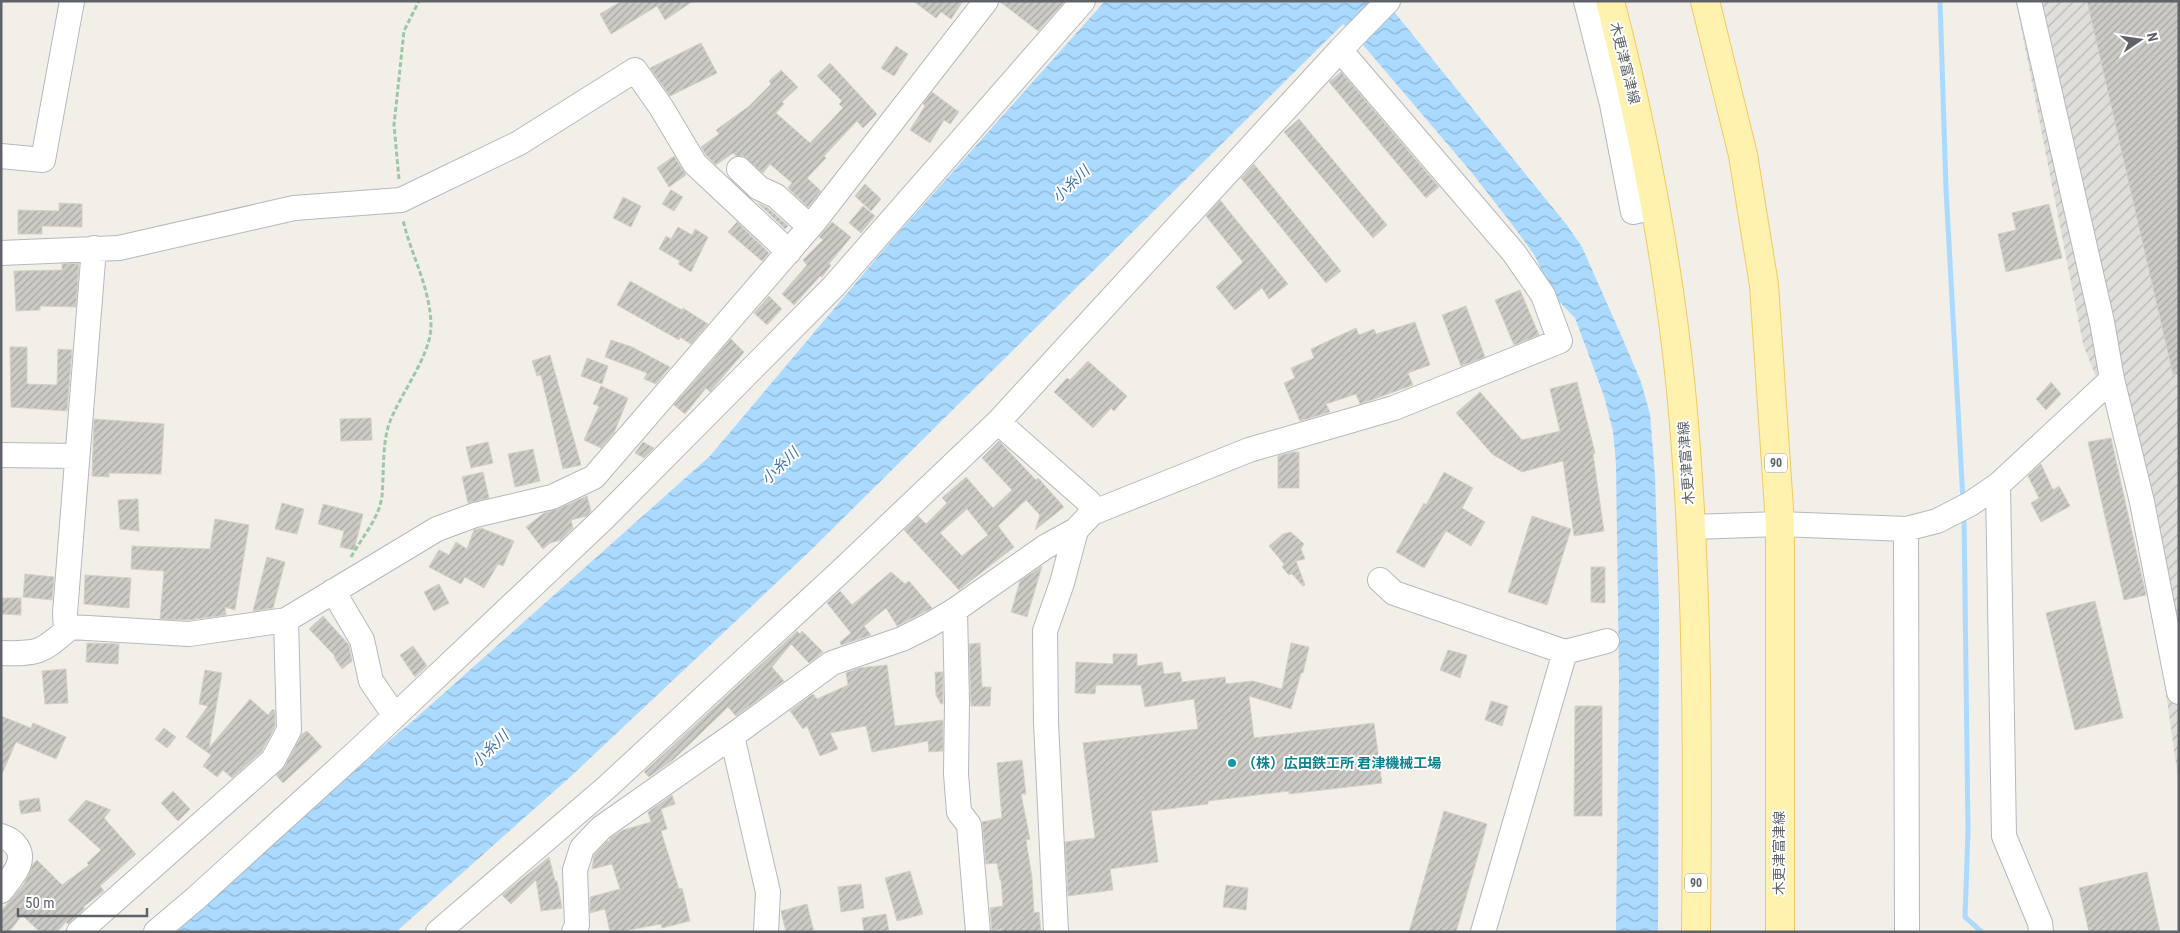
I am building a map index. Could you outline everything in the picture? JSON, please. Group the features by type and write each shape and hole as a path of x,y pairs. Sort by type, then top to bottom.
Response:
{"main road":[{"name":"木更津富津線","path":"1610,1 1638,112 1669,296 1681,390 1691,527 1696,695 1696,932"},
{"name":"木更津富津線","path":"1705,1 1744,155 1764,285 1780,524 1780,932"}],"street":[{"path":"1,156 44,160 72,1"},
{"path":"1,653 32,654 49,646 71,627 189,634 286,620 437,529 475,514 552,497 594,477 810,227 986,1"},
{"path":"156,932 195,899 395,716 604,518 834,286 1083,1"},
{"path":"438,932 608,787 840,573 998,422 1345,44 1388,1"},
{"path":"1586,1 1612,104 1633,212 1654,207"},
{"path":"2029,1 2102,322 2112,379 2142,502 2179,692"},
{"path":"574,932 577,925 575,870 582,848 601,828 832,663 902,639 955,610 1045,547 1076,530 1092,512 1249,450 1394,408 1560,341 1543,295 1514,253 1345,44"},
{"path":"1,253 119,248 294,208 401,200 519,143 635,70 661,107 695,164 789,252"},
{"path":"739,169 759,188 776,196 810,227"},
{"path":"66,631 64,613 94,248"},
{"path":"1691,527 1780,524 1906,529 1937,521 1975,501 1998,485 2112,379"},
{"path":"998,422 1089,502 1092,512"},
{"path":"1,455 77,456"},
{"path":"1998,485 2004,836 2040,923 2041,932"},
{"path":"1906,529 1907,932"},
{"path":"1056,932 1046,722 1045,631 1062,583 1076,530"},
{"path":"1380,580 1394,593 1565,652 1607,641"},
{"path":"341,587 362,640 371,681 395,716"},
{"path":"955,610 956,774 959,812 970,825 978,932"},
{"path":"79,932 273,760 289,730 286,620"},
{"path":"1483,932 1565,652"},
{"path":"732,736 768,892 766,932"},
{"path":"1,836 11,839 21,854 21,863 1,891"}],"path":[{"path":"341,587 347,572 348,563 378,510 382,496 386,438 389,424 423,356 431,329 428,298 401,212 394,125 404,31 418,1"}],"shaded area":[{"path":"2016,1 2179,1 2179,786 2159,643 2114,424 2083,344"}],"water":[{"name":"小糸川","path":"1105,1 1380,1 1351,30 1343,24 808,553 568,779 396,932 171,932 300,821 359,766 407,726 710,456 892,240"},
{"path":"1391,8 1566,224 1582,247 1641,382 1650,414 1655,477 1659,603 1658,932 1616,932 1619,677 1616,463 1613,431 1604,396 1575,318 1553,295 1535,256 1472,173 1358,39"}],"building":[{"path":"622,1 693,1 665,20 657,6 611,34 600,14"},
{"path":"913,1 963,1 951,19 941,12 936,18"},
{"path":"999,1 1065,1 1038,31"},
{"path":"2087,1 2179,1 2179,374 2173,375"},
{"path":"701,43 717,73 670,96 650,68"},
{"path":"896,46 908,54 894,76 881,68"},
{"path":"830,63 877,114 863,128 857,121 824,156 826,158 807,178 821,191 808,207 788,188 792,183 770,164 763,173 743,156 736,156 733,153 716,165 706,155 701,147 719,134 716,130 748,107 771,84 769,81 781,70 798,87 782,102 784,104 776,113 810,143 843,108 839,104 842,101 817,76"},
{"path":"1341,72 1439,187 1426,198 1329,82"},
{"path":"932,92 959,112 950,124 944,120 930,143 910,130 925,106 923,104"},
{"path":"1299,119 1387,225 1373,238 1284,132"},
{"path":"674,156 686,175 669,187 657,168"},
{"path":"1254,164 1341,271 1326,283 1241,178"},
{"path":"865,184 881,199 871,211 855,196"},
{"path":"671,190 683,197 674,211 662,204"},
{"path":"623,197 641,206 631,227 613,218"},
{"path":"1220,200 1288,284 1269,299 1262,288 1235,310 1216,287 1243,262 1206,216"},
{"path":"59,203 82,204 82,227 42,226 42,234 18,234 18,210 59,211"},
{"path":"758,203 768,208 788,226 785,229"},
{"path":"2049,204 2062,258 2006,272 1998,234 2016,230 2012,213"},
{"path":"863,206 875,216 861,233 849,223"},
{"path":"737,222 769,253 762,261 728,232"},
{"path":"832,222 851,237 829,264 831,265 822,277 820,276 794,305 782,294 807,265 803,260 823,240 819,237"},
{"path":"678,227 692,235 695,229 708,237 691,272 678,264 680,261 659,249 666,236 671,239"},
{"path":"79,263 76,307 40,306 40,310 16,311 14,271 62,270 62,264"},
{"path":"630,281 682,310 683,308 708,324 691,344 680,337 679,340 617,305"},
{"path":"1520,290 1539,335 1514,345 1495,300"},
{"path":"769,296 782,309 767,325 754,313"},
{"path":"1466,306 1485,357 1461,366 1442,315"},
{"path":"1415,322 1430,365 1408,373 1413,385 1360,404 1356,394 1326,404 1330,412 1300,421 1284,383 1295,378 1291,368 1314,358 1311,349 1356,328 1359,335 1374,329 1376,334"},
{"path":"731,339 744,352 710,392 706,388 685,414 674,405"},
{"path":"611,340 632,347 670,367 656,384 644,379 647,373 605,357"},
{"path":"10,347 27,347 27,384 57,385 58,349 72,350 67,411 11,407"},
{"path":"550,355 581,465 563,469 541,375 537,376 532,361"},
{"path":"587,358 608,366 602,384 581,376"},
{"path":"1088,361 1127,396 1114,411 1111,408 1093,428 1054,392 1067,378 1070,380"},
{"path":"1577,382 1595,453 1593,454 1604,531 1574,536 1563,461 1522,472 1492,454 1456,413 1480,392 1522,440 1560,431 1550,389"},
{"path":"2051,382 2061,394 2046,410 2036,399"},
{"path":"601,386 628,398 614,433 601,448 584,440 599,406 593,404"},
{"path":"371,418 372,440 341,441 340,419"},
{"path":"94,419 164,424 161,474 109,473 109,477 92,476"},
{"path":"2111,438 2146,595 2124,600 2088,442"},
{"path":"999,441 1036,480 1038,478 1064,507 1035,530 1040,515 1026,500 998,526 1014,547 959,590 904,530 918,516 926,524 947,503 942,498 966,477 993,508 1012,490 982,458","holes":["967,509 988,535 962,556 940,533"]},
{"path":"488,442 493,463 471,468 466,447"},
{"path":"643,442 654,448 644,458 635,453"},
{"path":"533,449 540,481 515,487 508,454"},
{"path":"1299,452 1299,488 1278,488 1278,456"},
{"path":"2041,464 2053,490 2059,486 2070,506 2041,522 2031,503 2039,498 2028,476"},
{"path":"483,472 489,498 468,503 462,477"},
{"path":"1444,472 1473,488 1462,508 1485,522 1471,546 1446,531 1424,568 1396,552 1424,503 1426,505"},
{"path":"587,496 591,511 587,516 571,520 573,528 561,540 550,543 543,549 526,527 544,513"},
{"path":"138,499 139,531 120,529 118,500"},
{"path":"282,503 304,509 297,534 275,529"},
{"path":"323,504 363,514 354,550 340,547 344,531 318,524"},
{"path":"1532,516 1571,529 1547,605 1508,592"},
{"path":"215,519 249,525 235,610 225,607 226,615 188,620 160,619 164,571 131,569 132,546 210,549"},
{"path":"481,528 514,541 503,566 498,564 484,588 465,577 461,584 429,567 439,550 449,555 456,542 467,549 474,530"},
{"path":"1291,532 1304,544 1301,549 1305,559 1296,561 1305,585 1303,586 1292,574 1289,575 1282,567 1284,564 1269,546 1283,534"},
{"path":"267,557 285,562 273,608 253,611"},
{"path":"1042,566 1027,617 1011,612 1020,581"},
{"path":"1591,567 1605,567 1605,603 1591,602"},
{"path":"891,572 905,584 909,581 932,608 897,626 886,608 864,626 871,635 841,645 840,642 851,633 827,603 840,591 852,605"},
{"path":"25,574 54,577 52,600 23,597"},
{"path":"85,575 131,578 129,608 84,604"},
{"path":"439,584 449,603 434,611 424,592"},
{"path":"1,598 21,598 21,615 1,614"},
{"path":"2095,601 2123,718 2075,730 2046,613"},
{"path":"323,616 349,645 352,661 342,669 335,656 309,629"},
{"path":"797,631 800,634 802,631 823,652 809,663 791,644 772,667 784,681 736,716 728,707 673,760 649,777 644,772"},
{"path":"87,643 119,644 118,664 86,662"},
{"path":"980,643 982,687 991,687 990,706 971,706 969,644"},
{"name":"（株）広田鉄工所 君津機械工場","path":"1291,643 1309,647 1291,709 1249,696 1254,738 1374,723 1382,783 1289,794 1289,791 1208,801 1208,804 1151,811 1158,862 1110,869 1113,890 1068,896 1065,842 1095,838 1083,743 1198,729 1194,699 1145,707 1141,685 1096,685 1095,694 1075,693 1076,662 1113,664 1113,654 1137,654 1137,666 1162,662 1164,674 1180,672 1182,682 1225,677 1226,684 1253,681 1282,689"},
{"path":"413,646 427,666 415,677 400,655"},
{"path":"1448,650 1467,655 1460,678 1440,670"},
{"path":"887,665 895,726 943,720 943,751 929,752 928,741 872,752 866,726 830,733 838,749 820,756 807,726 803,729 790,711 813,694 817,699 848,685 846,673 859,668"},
{"path":"66,669 68,703 45,704 42,671"},
{"path":"205,670 222,673 209,748 250,699 268,715 273,709 275,711 275,727 262,751 232,778 223,770 217,777 203,766 211,755 186,737 208,706 199,704"},
{"path":"935,672 943,672 943,704 941,704 936,695"},
{"path":"1491,701 1508,706 1502,726 1485,720"},
{"path":"1575,706 1602,706 1602,816 1574,816"},
{"path":"1,716 31,728 33,723 66,737 56,759 16,742 1,776"},
{"path":"164,728 176,737 167,748 155,739"},
{"path":"307,731 322,747 283,783 276,775 285,766 302,734"},
{"path":"1022,760 1026,794 1021,794 1030,839 1026,840 1032,878 1034,913 1039,912 1041,932 1002,932 1001,929 992,931 990,908 1003,906 1001,880 997,863 986,864 982,822 1002,818 997,763"},
{"path":"173,791 190,809 178,821 161,803"},
{"path":"672,795 675,804 661,809 667,829 661,831 679,889 682,888 690,921 662,928 661,924 629,930 630,932 610,932 605,909 590,913 590,897 620,889 612,864 592,869 594,855 607,841 610,841 610,838 623,830 651,822 648,812"},
{"path":"39,798 41,811 21,814 19,801"},
{"path":"86,800 111,810 104,818 136,854 100,886 104,891 83,907 85,908 68,924 66,922 57,932 40,932 22,915 9,932 1,932 1,911 24,884 33,864 37,860 62,885 89,865 87,863 101,850 68,820"},
{"path":"1444,811 1487,824 1456,932 1409,932"},
{"path":"549,857 555,881 557,881 562,908 541,911 536,880 511,904 502,895"},
{"path":"910,871 923,914 897,921 885,878"},
{"path":"2147,872 2160,932 2089,932 2079,888"},
{"path":"861,884 864,908 841,912 838,887"},
{"path":"1226,885 1248,888 1246,910 1223,907"},
{"path":"807,904 814,932 786,932 781,911"},
{"path":"886,914 889,932 864,932 862,918"}],"waterway":[{"path":"1940,1 1946,189 1963,501"},
{"path":"1964,515 1968,831 1965,917 1982,932"}],"place":[{"name":"（株）広田鉄工所 君津機械工場","path":"1232,763"}]}
